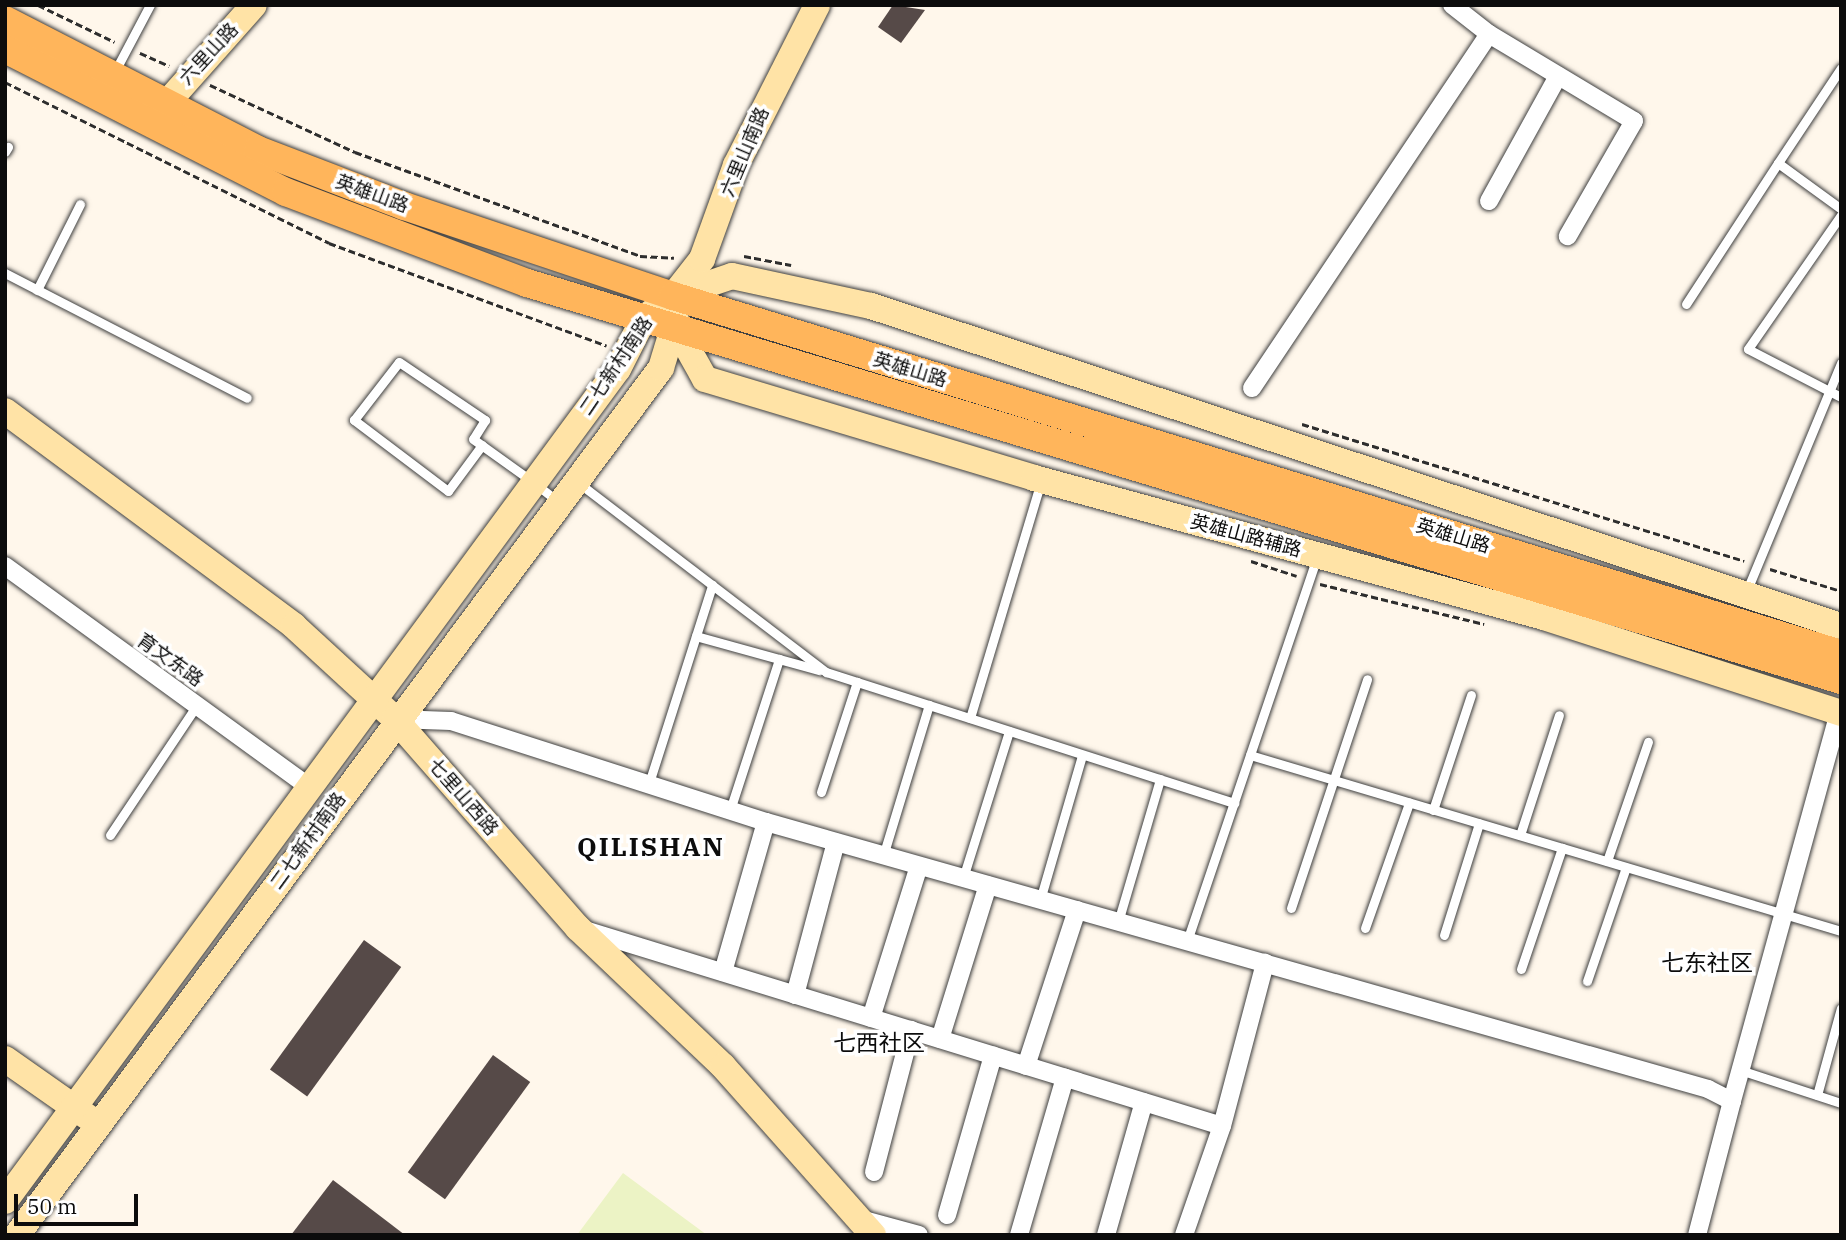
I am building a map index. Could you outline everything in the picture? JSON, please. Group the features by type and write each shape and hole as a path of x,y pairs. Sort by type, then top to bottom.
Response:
{"main road":[{"name":"六里山路","path":"166,104 254,5"},
{"name":"六里山南路","path":"673,296 702,259 736,165 817,5"},
{"name":"英雄山路","path":"5,20 166,104 309,171 673,296 1741,608 1841,654"},
{"name":"英雄山路","path":"5,49 286,192 527,283 1841,680"},
{"path":"673,296 732,276 870,306 1741,608 1841,626"},
{"name":"二七新村南路","path":"5,1201 628,354 644,318 673,296"},
{"name":"二七新村南路","path":"17,1235 395,719 661,368 677,328 673,296"},
{"name":"英雄山路辅路","path":"677,328 705,379 1041,480 1544,617 1840,713"},
{"name":"七里山西路","path":"5,411 295,626 395,719 578,928 723,1066 867,1227"},
{"path":"5,1059 99,1125"}],"street":[{"path":"1452,5 1489,34 1634,121 1568,236"},
{"path":"1252,388 1489,34"},
{"path":"1489,201 1558,76"},
{"name":"育文东路","path":"5,566 310,788"},
{"path":"1697,1235 1840,713"},
{"path":"395,719 451,721 766,822 1708,1088 1732,1101"},
{"path":"723,972 766,822"},
{"path":"795,995 836,842"},
{"path":"871,1018 919,866"},
{"path":"940,1040 988,885"},
{"path":"1026,1066 1077,910"},
{"path":"578,928 1222,1126"},
{"path":"1184,1235 1222,1126 1265,963"},
{"path":"874,1172 911,1030"},
{"path":"947,1215 993,1056"},
{"path":"1019,1235 1065,1078"},
{"path":"1106,1235 1144,1102"},
{"path":"867,1227 919,1235"}],"lane":[{"path":"112,76 150,5"},
{"path":"1686,304 1841,68"},
{"path":"1778,163 1841,209"},
{"path":"37,289 80,204"},
{"path":"1841,215 1748,349 1841,397"},
{"path":"5,273 247,398"},
{"path":"482,444 447,491 354,420 399,362 485,420 473,439 482,444 559,502"},
{"path":"1741,608 1825,390 1841,363"},
{"path":"576,480 826,672"},
{"path":"970,718 1041,480"},
{"path":"1187,941 1318,555"},
{"path":"649,783 712,585"},
{"path":"696,636 826,672 1234,803"},
{"path":"730,810 779,659"},
{"path":"1291,908 1367,679"},
{"path":"821,792 857,682"},
{"path":"1433,810 1471,695"},
{"path":"110,835 197,705"},
{"path":"883,856 929,705"},
{"path":"1520,835 1559,715"},
{"path":"963,878 1009,731"},
{"path":"1606,861 1648,742"},
{"path":"1040,900 1082,755"},
{"path":"1250,755 1841,931"},
{"path":"1118,922 1160,779"},
{"path":"1365,928 1409,803"},
{"path":"1444,935 1479,823"},
{"path":"1521,969 1562,848"},
{"path":"1587,981 1626,867"},
{"path":"1817,1095 1841,1008"},
{"path":"1741,1070 1841,1103"}],"green space":[{"path":"623,1173 707,1235 577,1235"}],"building":[{"path":"893,5 925,10 901,43 878,27"},
{"path":"364,940 401,967 307,1096 270,1069"},
{"path":"493,1055 530,1082 445,1199 408,1172"},
{"path":"333,1180 405,1235 291,1235"}],"district":[{"name":"QILISHAN","path":"651,847"},
{"name":"七东社区","path":"1707,962"},
{"name":"七西社区","path":"879,1042"}]}
